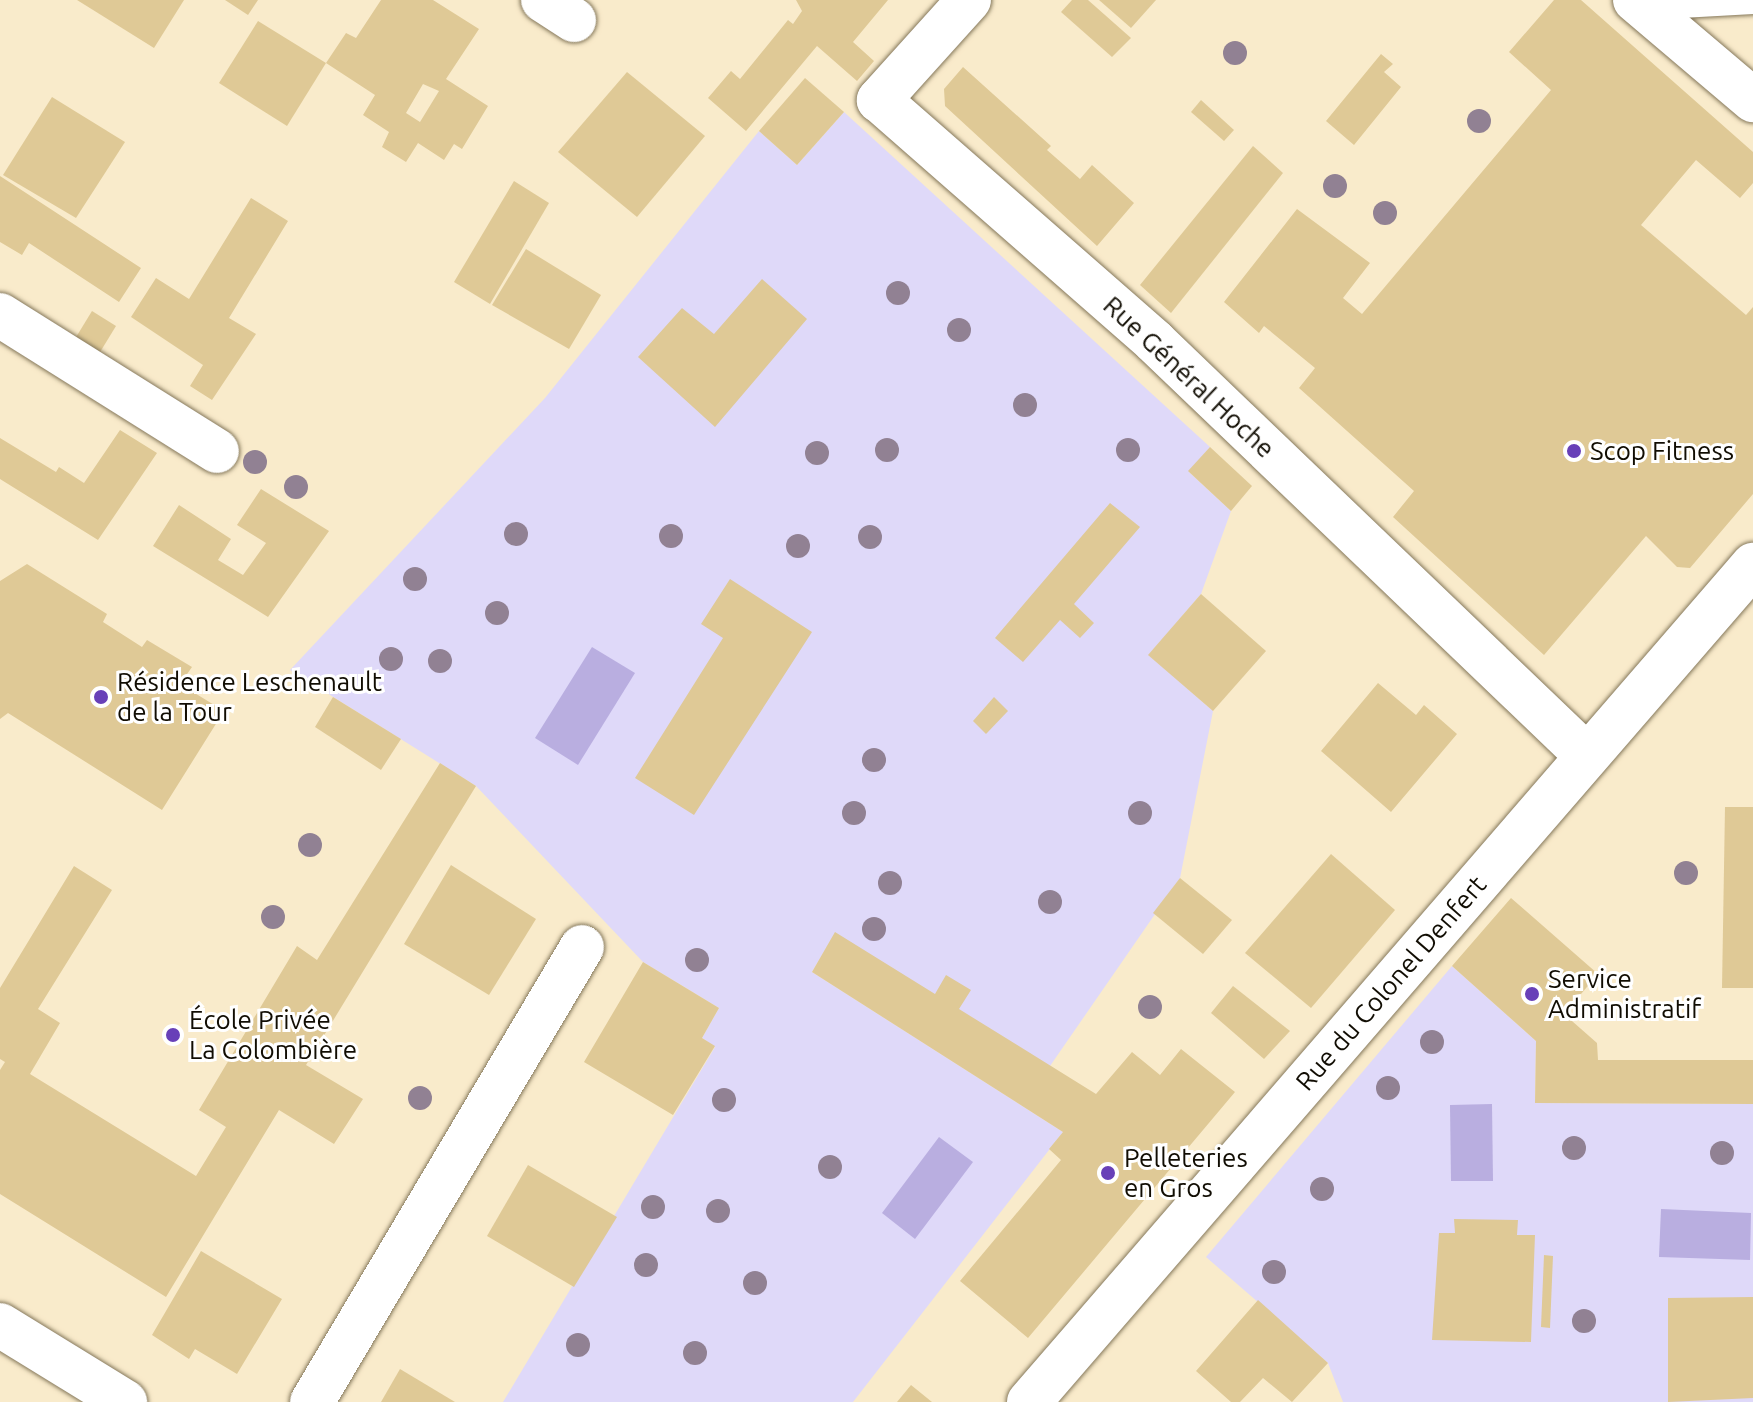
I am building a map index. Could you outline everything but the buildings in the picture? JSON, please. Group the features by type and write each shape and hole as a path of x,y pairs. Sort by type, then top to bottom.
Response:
{"street":[{"name":"Rue Général Hoche","path":"969,0 879,100 1154,341 1587,756"},
{"path":"1640,4 1753,100"},
{"path":"0,315 217,451"},
{"name":"Rue du Colonel Denfert","path":"1029,1402 1753,565"},
{"path":"312,1402 582,947"},
{"path":"0,1325 125,1402"}],"lane":[{"path":"1640,4 1753,2"}],"shaded area":[{"path":"844,112 1210,447 1189,472 1231,511 1201,594 1149,655 1213,711 1180,878 1050,1066 835,933 812,972 1063,1132 853,1402 503,1402 715,1047 702,1038 719,1008 643,962 476,786 290,670 545,398 759,131 797,165"},
{"path":"592,647 635,673 578,765 535,738"},
{"path":"1452,966 1536,1041 1535,1103 1753,1104 1753,1402 1343,1402 1328,1363 1206,1257"},
{"path":"1492,1104 1493,1181 1451,1181 1450,1105"},
{"path":"939,1137 973,1162 915,1239 882,1213"},
{"path":"1661,1209 1751,1213 1750,1260 1659,1257"}],"place":[{"name":"Scop Fitness","path":"1574,451"},
{"name":"Résidence Leschenault de la Tour","path":"101,697"},
{"name":"Service Administratif","path":"1532,994"},
{"name":"École Privée La Colombière","path":"173,1035"},
{"name":"Pelleteries en Gros","path":"1108,1173"}]}
